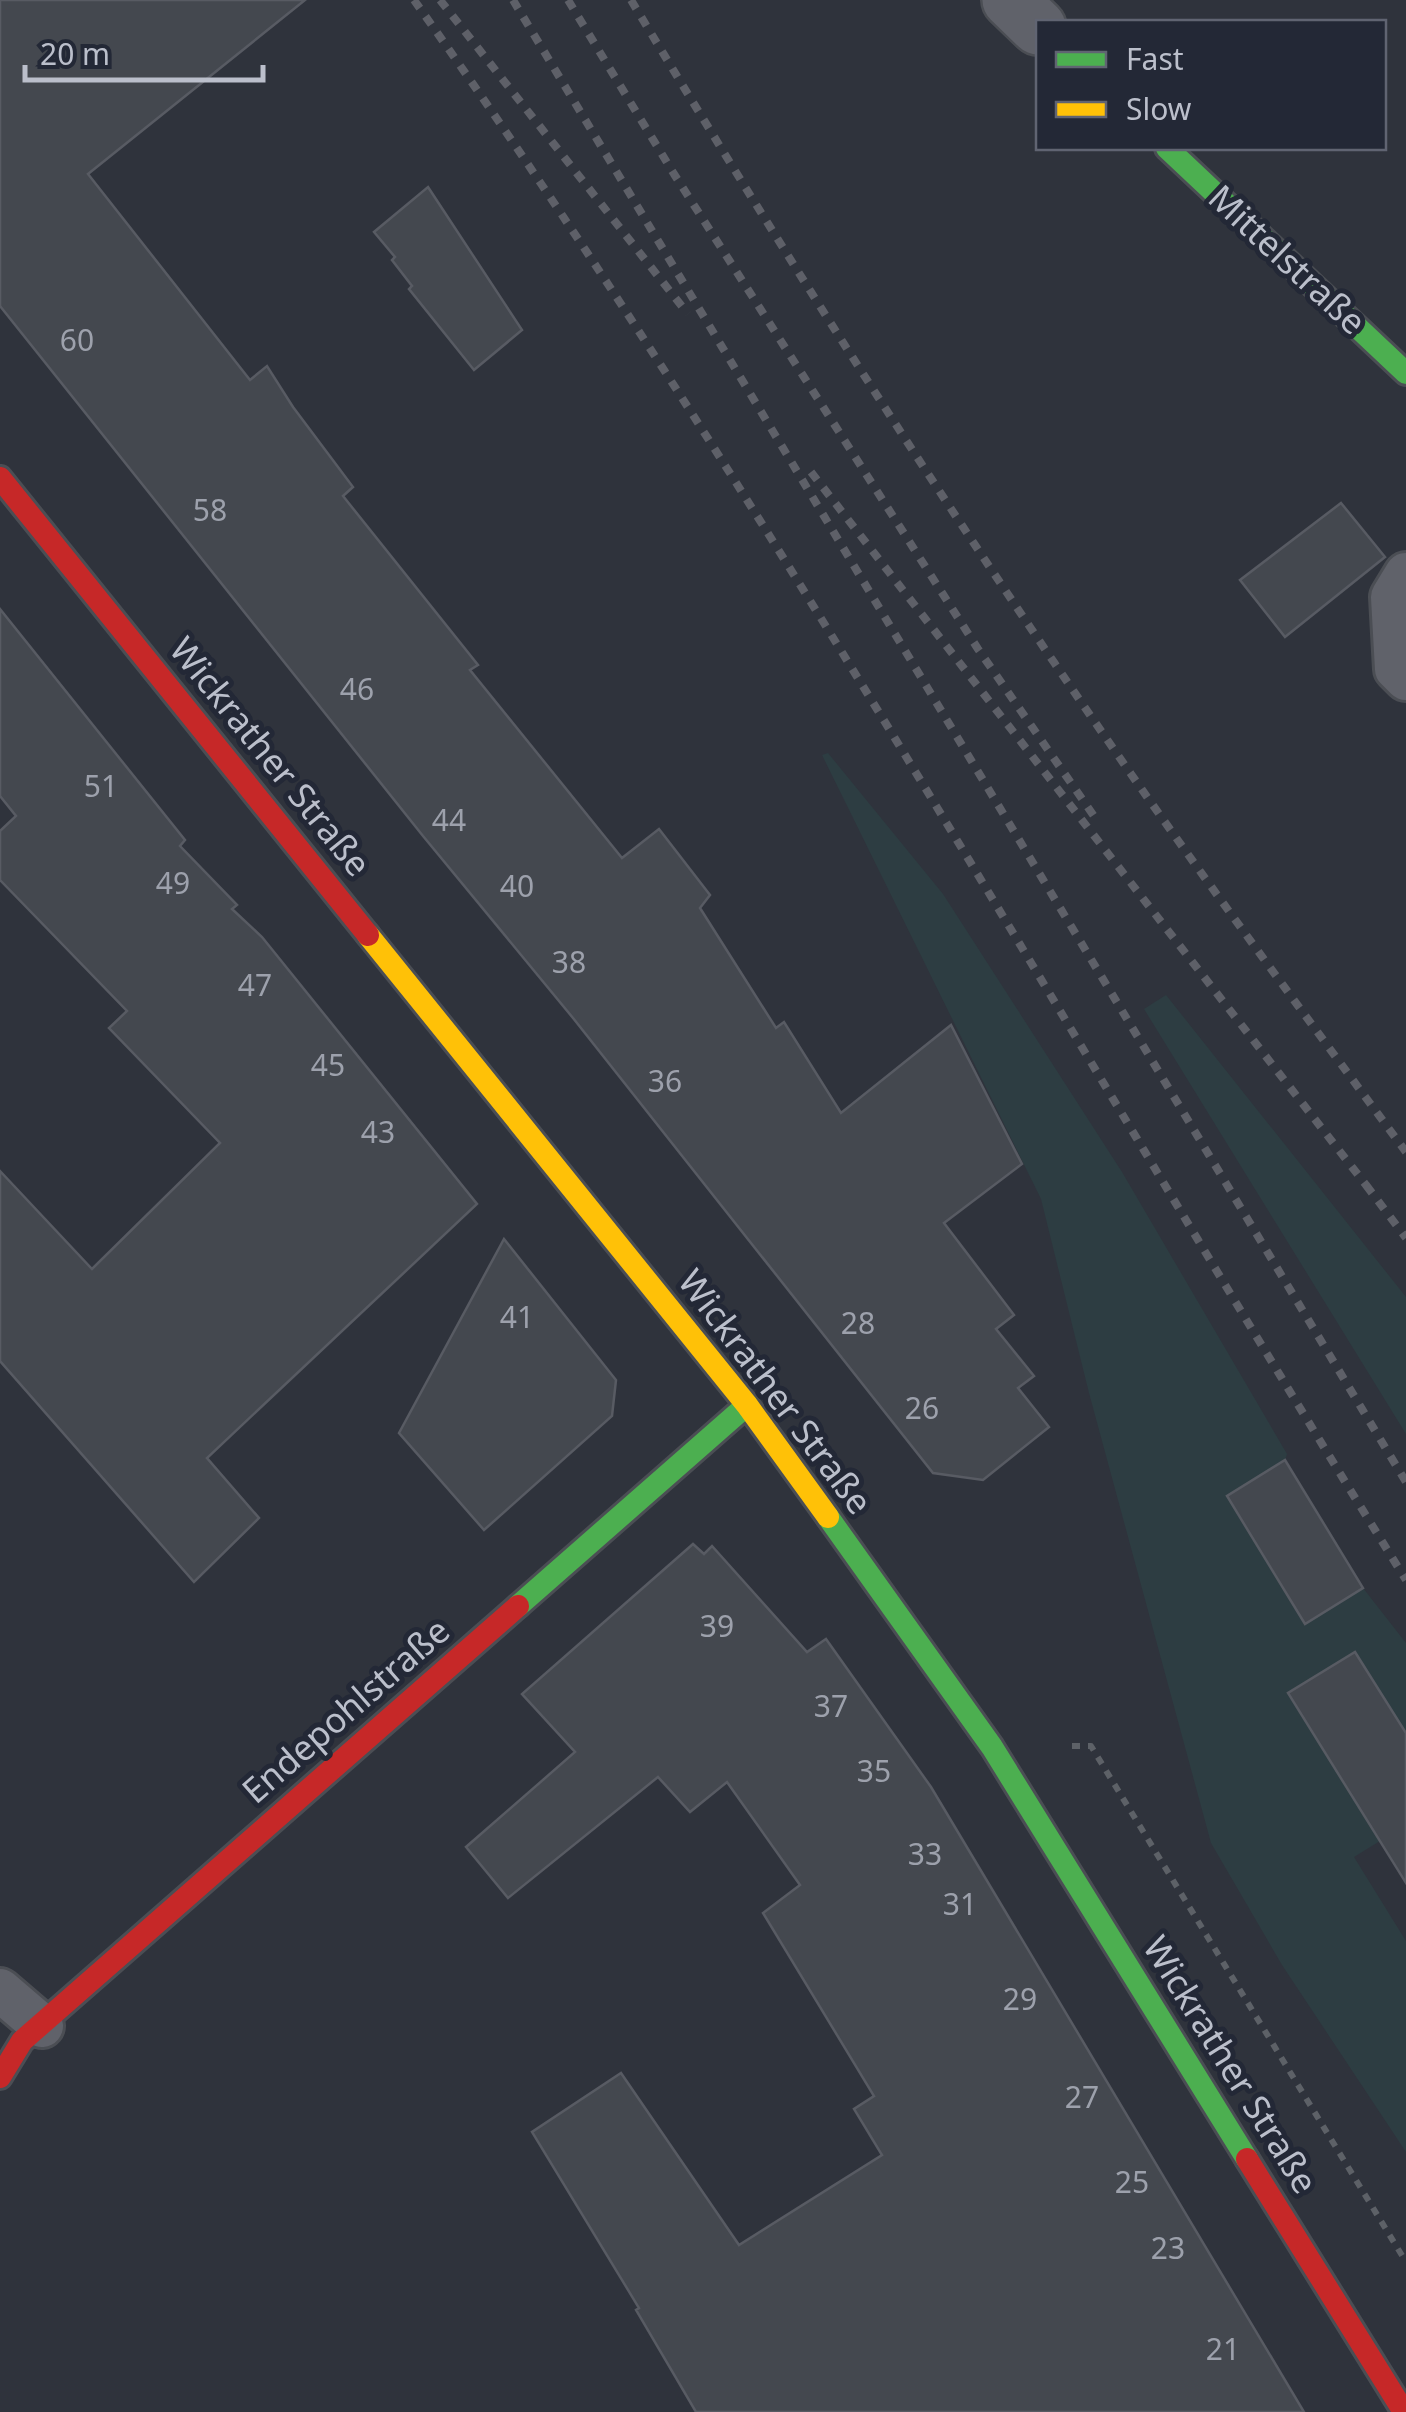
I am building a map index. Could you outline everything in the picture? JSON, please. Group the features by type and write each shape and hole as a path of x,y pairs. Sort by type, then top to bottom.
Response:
{"main road":[{"name":"Mittelstraße","path":"1169,150 1406,372"},
{"name":"Wickrather Straße","path":"0,478 747,1406 992,1747 1404,2412"},
{"name":"Endepohlstraße","path":"0,2077 22,2042 747,1406"}],"street":[{"path":"1010,0 1036,25"}],"lane":[{"path":"1406,574 1392,597 1396,669 1406,678"},
{"path":"0,1990 42,2026"}],"path":[{"path":"992,1747 1091,1746 1406,2262"}],"shaded area":[{"path":"828,753 943,894 1122,1172 1287,1454 1285,1460 1227,1496 1305,1623 1363,1588 1406,1643 1406,1733 1355,1652 1288,1694 1380,1841 1354,1857 1406,1941 1406,2152 1282,1965 1211,1843 1089,1393 1041,1199 822,755"},
{"path":"1166,995 1406,1297 1406,1434 1144,1009"}],"building":[{"path":"0,0 305,0 88,174 250,380 267,366 353,487 343,496 478,665 470,670 622,858 659,829 710,895 700,908 776,1028 784,1022 841,1113 951,1025 1022,1164 944,1223 1014,1315 996,1329 1034,1376 1018,1388 1049,1427 983,1480 933,1473 0,306"},
{"path":"428,187 522,330 474,370 409,289 412,286 392,260 395,257 374,232"},
{"path":"1341,503 1385,557 1285,637 1240,580"},
{"path":"0,609 185,840 180,846 237,905 232,909 262,937 477,1204 207,1458 259,1518 194,1582 0,1361 0,1171 92,1269 220,1143 109,1028 127,1011 0,880 0,831 16,816 0,796"},
{"path":"504,1239 616,1380 612,1416 484,1530 399,1433"},
{"path":"1285,1460 1363,1588 1305,1624 1227,1496"},
{"path":"693,1544 704,1554 712,1546 807,1652 826,1639 931,1787 1304,2412 696,2412 636,2310 639,2308 532,2132 621,2073 739,2245 882,2155 854,2109 874,2096 763,1913 800,1885 727,1782 690,1812 658,1777 508,1898 466,1847 575,1752 522,1694"},
{"path":"1355,1652 1406,1733 1406,1883 1288,1693"}],"railway":[{"path":"414,0 675,387 799,584 1406,1580"},
{"path":"440,0 688,314"},
{"path":"513,0 1406,1482"},
{"path":"568,0 674,174 978,649 1096,819"},
{"path":"631,0 812,294 1001,584 1165,822 1406,1152"},
{"path":"811,472 1373,1194"},
{"path":"1366,1185 1406,1238"}],"traffic: fast":[{"path":"1169,150 1406,373"},
{"path":"518,1606 747,1405"},
{"path":"828,1517 992,1747 1247,2159"}],"traffic: slow":[{"path":"368,935 747,1405 828,1517"}],"traffic: jam":[{"path":"0,478 368,935"},
{"path":"0,2077 22,2041 518,1606"},
{"path":"1247,2159 1404,2412"}]}
